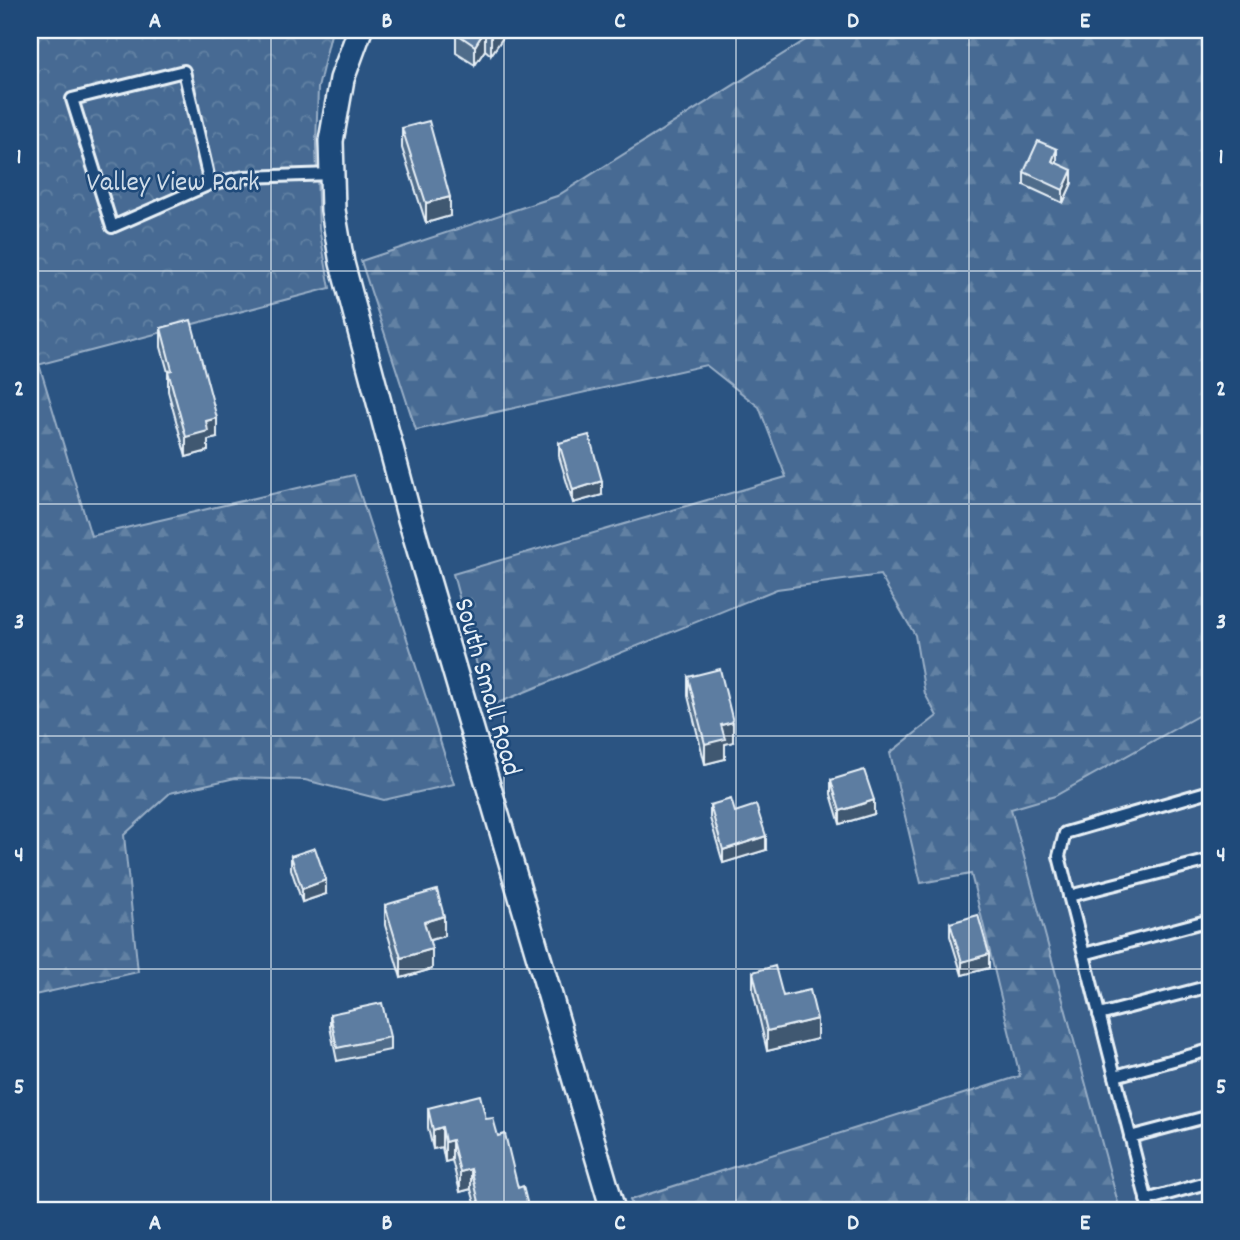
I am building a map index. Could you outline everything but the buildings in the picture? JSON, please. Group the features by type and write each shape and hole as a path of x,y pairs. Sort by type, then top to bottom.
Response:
{"street":[{"name":"South Small Road","path":"360,30 342,79 331,141 332,210 342,263 407,505 613,1210"}],"lane":[{"path":"210,184 184,71 72,99 112,227 210,184 244,177 332,174"},
{"path":"1210,791 1065,833 1059,856 1147,1205 1210,1182"},
{"path":"1069,896 1210,860"},
{"path":"1084,954 1210,920"},
{"path":"1099,1015 1210,986"},
{"path":"1115,1076 1210,1050"},
{"path":"1130,1137 1210,1116"}],"shaded area":[{"path":"1210,709 1210,1210 1120,1210 1011,809 1055,796"}],"green space":[{"name":"Valley View Park","path":"30,30 332,30 318,88 316,145 319,228 330,288 30,367"},
{"path":"811,30 1210,30 1210,709 1055,796 1011,809 1120,1210 634,1210 630,1200 1020,1076 971,874 921,883 890,753 937,716 925,694 915,635 880,575 777,589 488,707 453,574 786,477 759,407 706,365 416,430 361,261 557,196 807,39"},
{"path":"39,364 91,536 354,475 454,784 384,800 305,780 235,778 170,793 124,835 138,972 30,996 30,367"}]}
